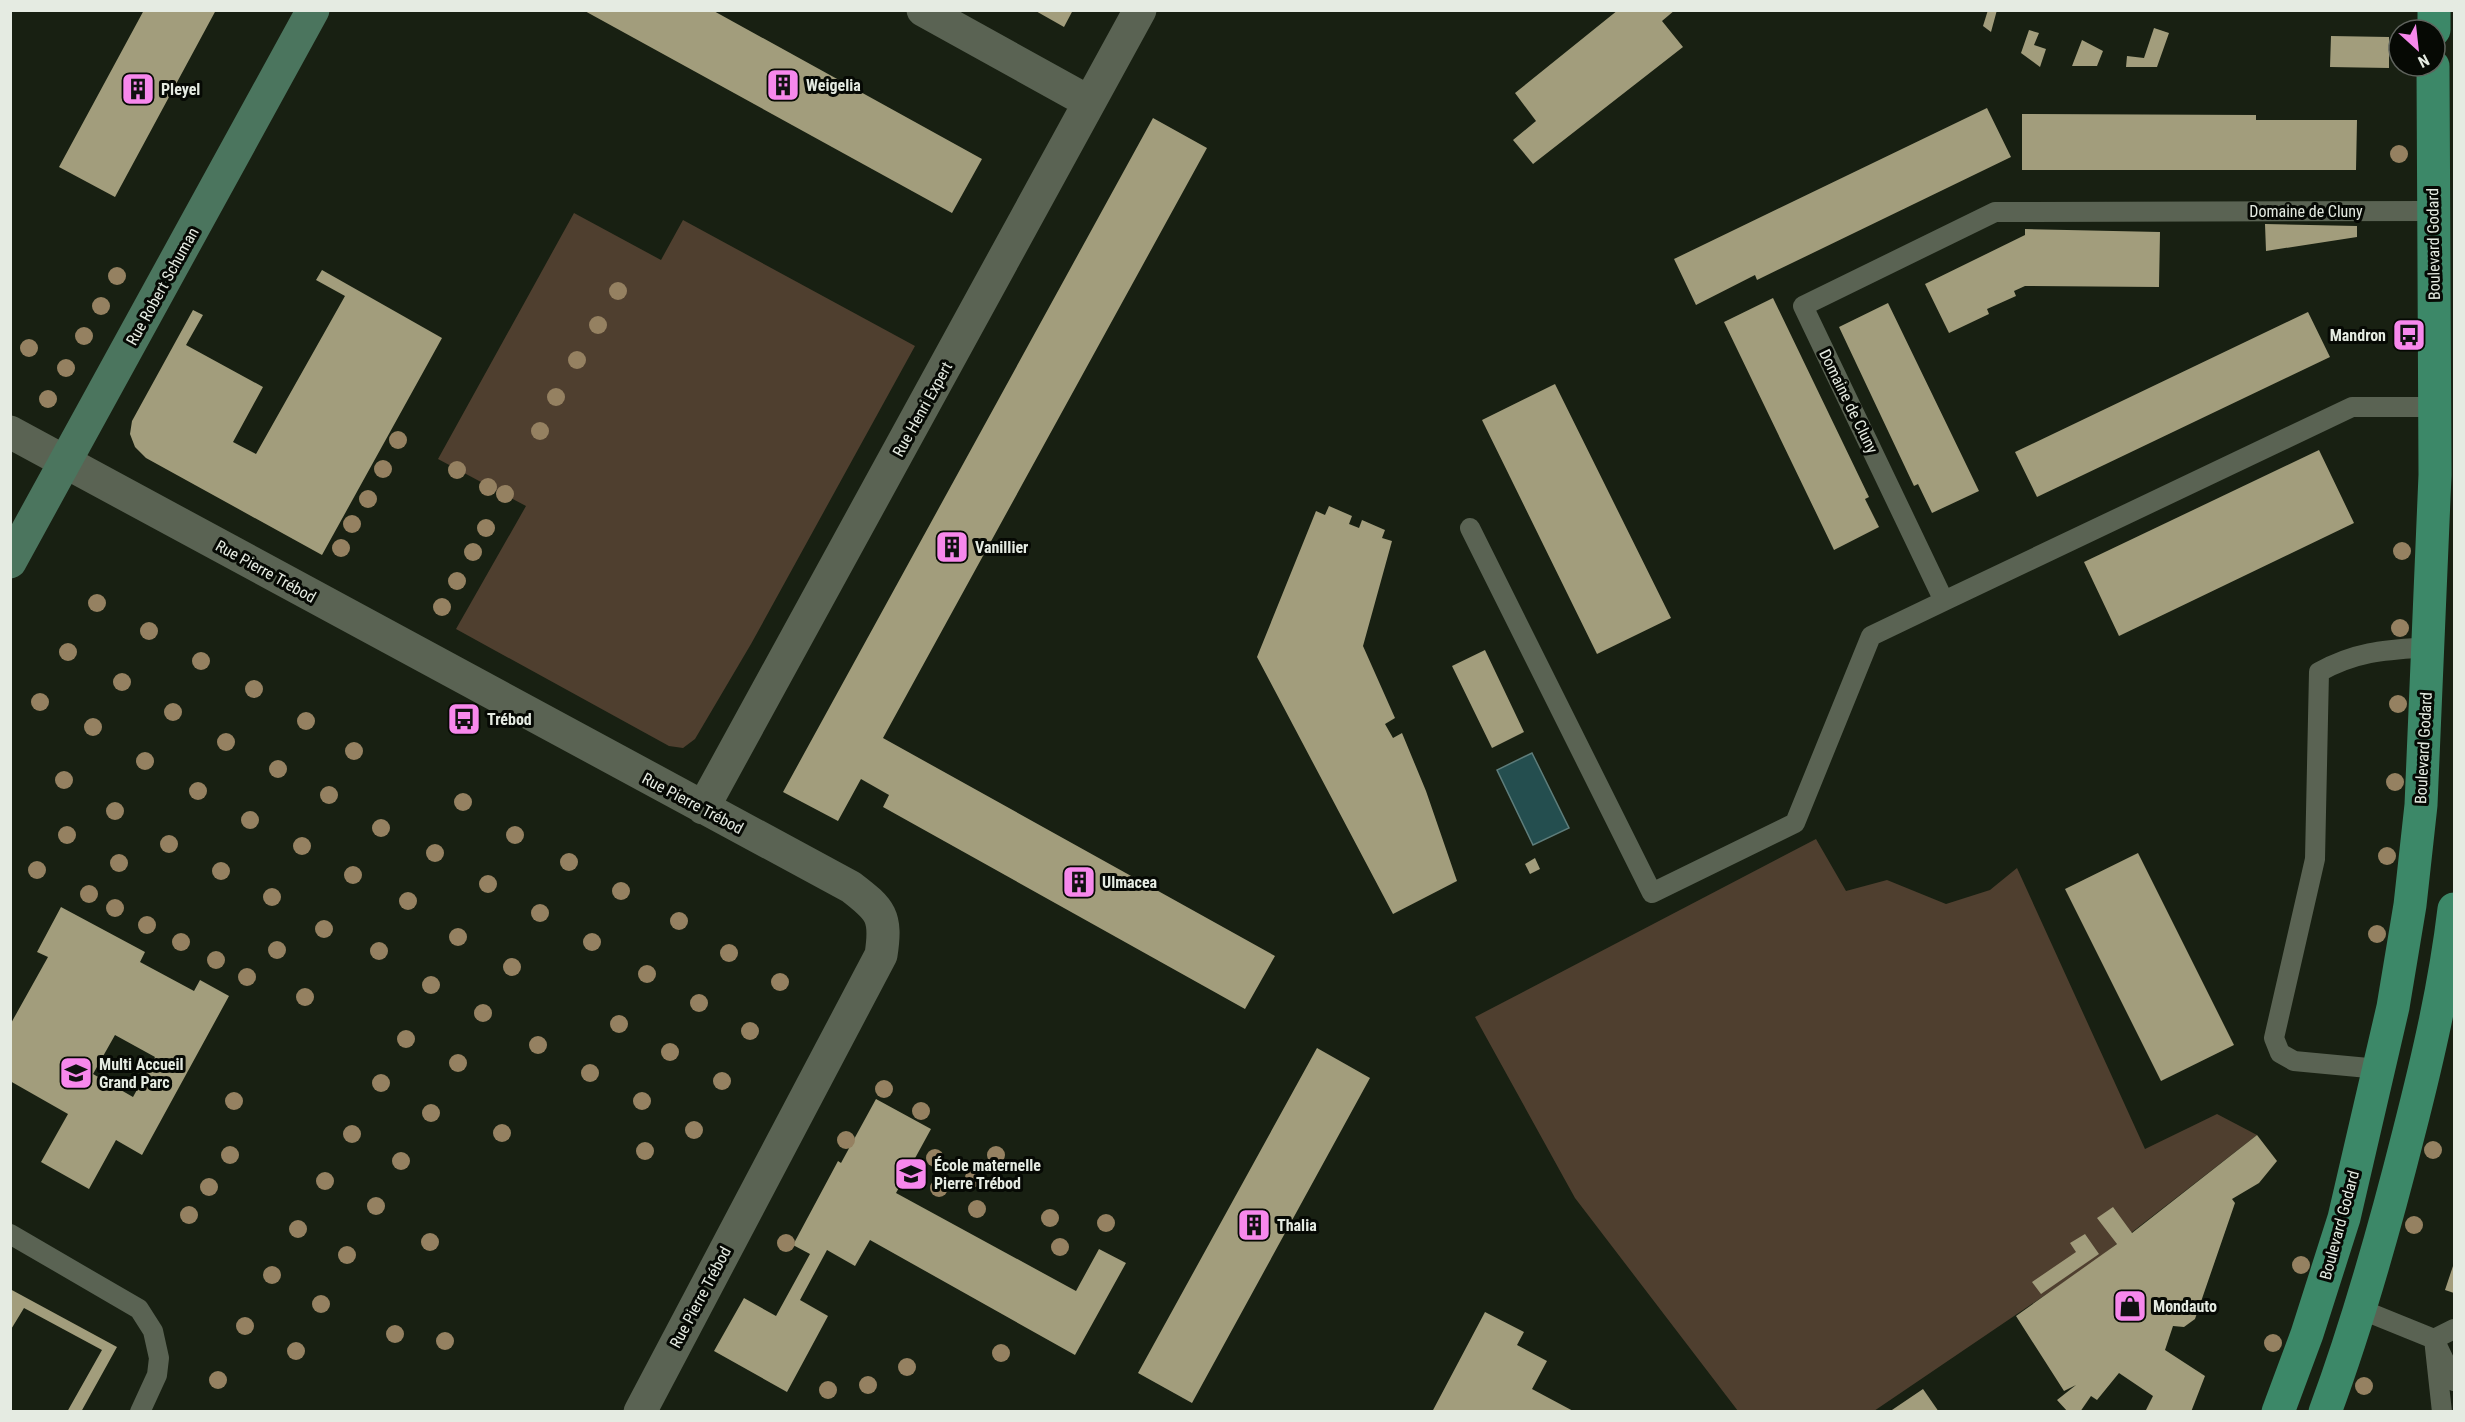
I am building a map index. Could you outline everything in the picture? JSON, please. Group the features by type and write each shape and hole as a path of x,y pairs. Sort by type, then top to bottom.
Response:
{"main road":[{"name":"Boulevard Godard","path":"2278,1412 2307,1334 2344,1218 2393,1008 2411,894 2421,805 2435,407 2433,78"},
{"path":"2325,1412 2385,1231 2438,1016 2454,909"}],"street":[{"name":"Rue Robert Schuman","path":"10,562 313,10"},
{"path":"923,10 1089,102"},
{"name":"Rue Henri Expert","path":"703,808 1140,10"},
{"name":"Rue Pierre Trébod","path":"10,432 851,887 875,905 885,930 881,955 640,1412"}],"lane":[{"name":"Domaine de Cluny","path":"1944,601 1803,306 1995,212 2433,211"},
{"path":"1470,528 1652,893 1796,823 1871,636 2352,407 2435,407"},
{"path":"2379,1069 2294,1061 2280,1053 2274,1038 2315,859 2319,672 2343,658 2380,650 2428,647"},
{"path":"10,1234 139,1309 153,1331 159,1358 157,1375 140,1412"},
{"path":"2360,1309 2434,1339 2454,1381"},
{"path":"2434,1339 2454,1329"},
{"path":"2434,1339 2442,1412"}],"shaded area":[{"path":"574,213 661,260 683,220 915,346 751,644 695,739 683,748 669,746 456,629 526,506 438,459"},
{"path":"1816,839 1846,891 1887,880 1946,904 1990,890 2017,868 2145,1149 2217,1114 2257,1135 2091,1264 1874,1411 1738,1411 1575,1198 1475,1017"}],"water":[{"path":"1532,753 1569,828 1533,845 1497,770"}],"building":[{"name":"Pleyel","path":"144,10 216,10 115,197 59,167"},
{"name":"Weigelia","path":"583,10 712,10 982,159 952,213"},
{"path":"1034,10 1073,10 1064,27"},
{"path":"1618,10 1675,10 1662,21 1683,47 1533,164 1513,140 1536,121 1515,93"},
{"path":"1988,10 1997,10 1991,32 1983,26"},
{"path":"2154,28 2169,33 2157,67 2126,67 2127,56 2144,58"},
{"path":"2029,30 2039,33 2034,45 2046,49 2040,67 2021,53"},
{"path":"2331,36 2387,37 2387,68 2330,67"},
{"path":"2082,40 2103,51 2097,66 2072,66"},
{"path":"1987,108 2011,157 1757,280 1755,275 1696,305 1674,259"},
{"path":"2022,114 2256,115 2256,120 2357,120 2356,170 2022,170"},
{"path":"1153,118 1207,148 883,738 1275,956 1245,1009 883,807 889,795 861,779 838,821 783,792"},
{"path":"2265,224 2357,226 2357,237 2266,251"},
{"path":"2025,229 2160,232 2159,287 2025,286 2014,291 2016,296 1987,309 1989,314 1949,333 1925,284 2025,235"},
{"path":"322,270 442,338 322,555 146,458 135,447 130,434 132,421 193,310 203,315 186,345 263,387 233,442 256,454 345,296 316,280"},
{"path":"1773,298 1869,497 1865,499 1879,527 1834,550 1724,322"},
{"path":"1888,303 1979,491 1932,513 1918,484 1914,486 1839,327"},
{"path":"2308,312 2330,357 2037,497 2015,452"},
{"path":"1555,384 1671,618 1597,654 1482,420"},
{"path":"2319,450 2354,523 2119,636 2084,562"},
{"path":"1329,506 1352,516 1349,524 1359,528 1362,520 1385,530 1382,538 1392,541 1363,646 1395,718 1385,724 1393,738 1402,733 1426,791 1457,881 1393,914 1257,657 1316,511 1325,515"},
{"path":"1485,650 1524,732 1492,748 1452,666"},
{"path":"2138,853 2234,1045 2161,1081 2065,889"},
{"path":"1535,858 1540,869 1530,874 1525,864"},
{"path":"61,907 145,952 140,962 194,991 200,980 229,996 142,1155 116,1140 89,1189 41,1162 68,1114 10,1081 10,1025 48,957 37,952","holes":["115,1035 155,1057 133,1097 93,1074"]},
{"name":"Thalia","path":"1317,1048 1370,1078 1192,1403 1138,1373"},
{"path":"876,1099 931,1129 896,1193 1076,1291 1099,1249 1126,1263 1075,1355 870,1240 855,1266 827,1250 800,1300 828,1316 787,1392 714,1351 744,1298 776,1316 810,1254 793,1245 838,1161 841,1163"},
{"path":"2257,1135 2277,1161 2259,1183 2232,1199 2235,1203 2195,1319 2184,1327 2173,1326 2165,1350 2205,1376 2191,1412 2145,1412 2153,1396 2119,1373 2097,1400 2091,1396 2080,1412 2068,1412 2057,1400 2076,1385 2064,1391 2016,1316 2117,1244 2097,1218 2113,1207 2132,1233"},
{"path":"2085,1234 2099,1254 2041,1294 2032,1282 2076,1252 2070,1243"},
{"path":"2454,1263 2454,1293 2445,1290"},
{"path":"10,1289 117,1347 81,1412 67,1412 102,1350 24,1308 10,1331"},
{"path":"1485,1312 1524,1332 1517,1345 1547,1361 1532,1389 1575,1412 1432,1412"},
{"path":"1923,1389 1939,1412 1889,1412"}],"place":[{"name":"Weigelia","path":"783,85"},
{"name":"Pleyel","path":"138,89"},
{"name":"Mandron","path":"2409,335"},
{"name":"Vanillier","path":"952,547"},
{"name":"Trébod","path":"464,719"},
{"name":"Ulmacea","path":"1079,882"},
{"name":"Multi Accueil Grand Parc","path":"76,1073"},
{"name":"École maternelle Pierre Trébod","path":"911,1174"},
{"name":"Thalia","path":"1254,1225"},
{"name":"Mondauto","path":"2130,1306"}]}
